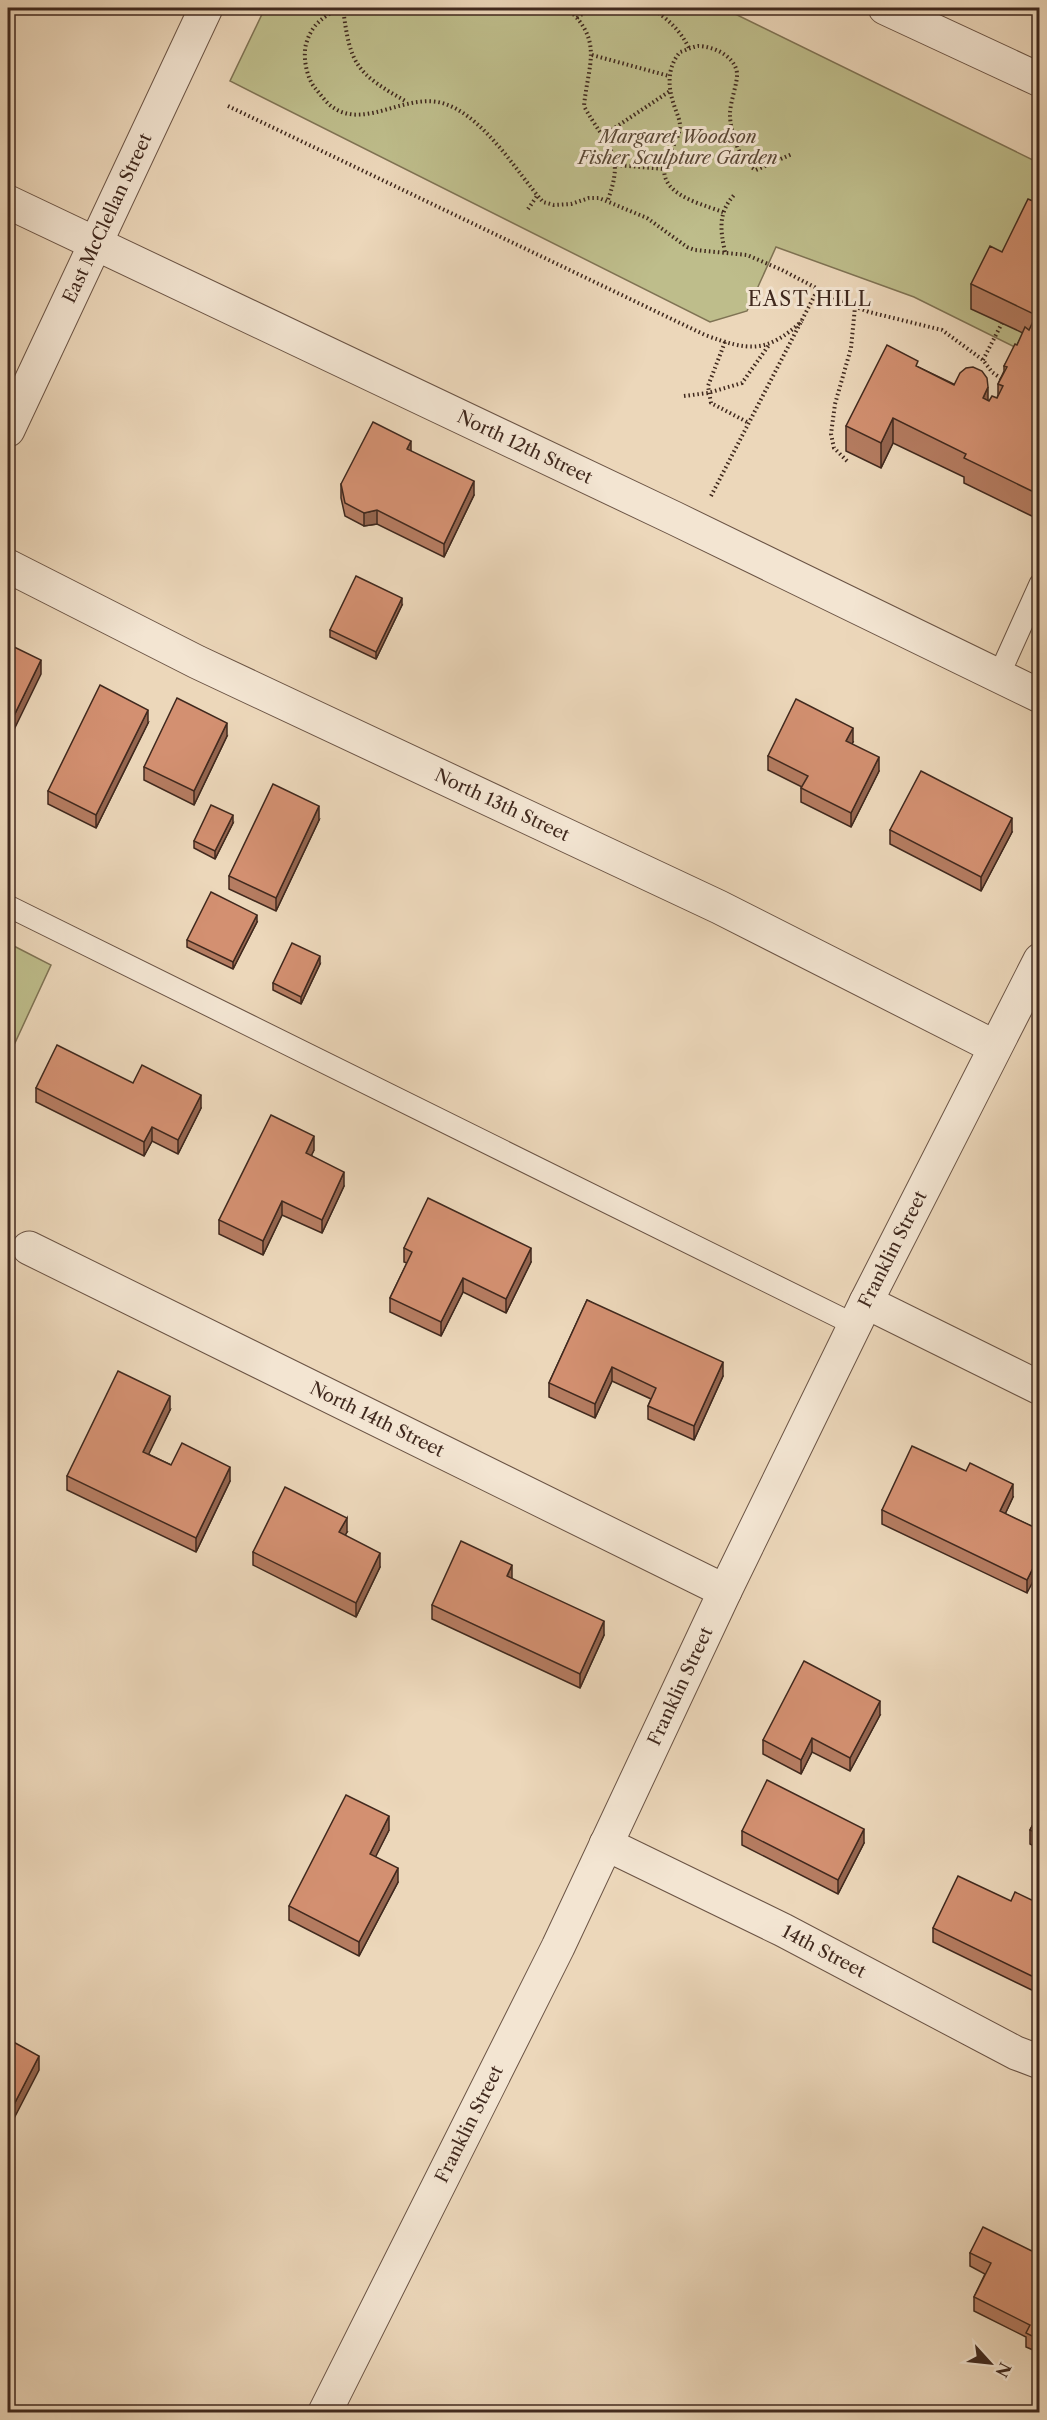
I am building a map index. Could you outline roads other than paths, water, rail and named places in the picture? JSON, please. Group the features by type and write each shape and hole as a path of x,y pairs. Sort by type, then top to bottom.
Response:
{"street":[{"name":"East McClellan Street","path":"8,430 94,243 207,8"},
{"path":"885,8 1040,80"},
{"name":"North 12th Street","path":"8,202 695,528 1040,696"},
{"name":"North 13th Street","path":"8,566 197,662 719,907 995,1047"},
{"name":"Franklin Street","path":"333,2410 558,1947 725,1591 861,1314 1040,960"},
{"name":"North 14th Street","path":"29,1248 725,1591"},
{"path":"861,1314 1040,1388"},
{"name":"14th Street","path":"606,1845 783,1930 1016,2053 1040,2062"}],"lane":[{"path":"999,675 1040,584"},
{"path":"8,906 861,1314"}],"district":[{"name":"EAST HILL","path":"810,299"}],"park label":[{"name":"Margaret Woodson Fisher Sculpture Garden","path":"678,147"}]}
